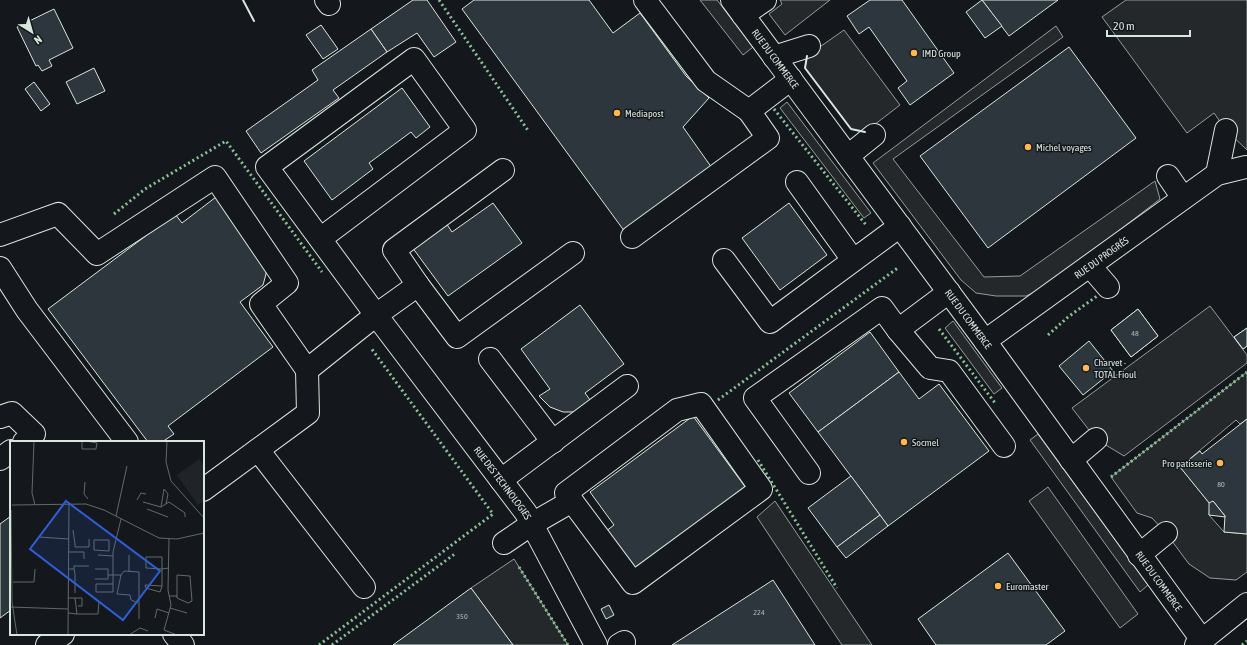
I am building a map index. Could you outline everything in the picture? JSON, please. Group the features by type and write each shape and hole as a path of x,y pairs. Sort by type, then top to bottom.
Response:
{"street":[{"path":"632,237 768,138 749,111 706,81 645,0"},
{"path":"738,8 765,0"},
{"name":"RUE DU COMMERCE","path":"738,8 985,341 1139,555 1199,643"},
{"path":"774,57 809,46"},
{"name":"RUE DES TECHNOLOGIES","path":"320,239 465,130 414,59 267,167 320,239 376,315 526,513 596,645"},
{"path":"749,111 791,79"},
{"path":"1226,130 1217,174 1246,167"},
{"path":"848,156 874,135"},
{"path":"503,170 394,250 457,337 572,253"},
{"name":"RUE DU PROGRÈS","path":"985,341 1217,174"},
{"path":"1168,176 1184,198"},
{"path":"0,236 58,214 97,254 215,177 287,283 261,304 307,370 308,413 204,489"},
{"path":"797,182 853,260"},
{"path":"724,260 770,322 900,226"},
{"path":"1090,266 1108,287"},
{"path":"0,268 27,310 126,441"},
{"path":"307,370 376,315 418,285"},
{"path":"898,330 949,292"},
{"path":"809,473 755,398 882,308 898,330 930,368 949,371 1004,446"},
{"path":"490,359 552,442"},
{"path":"501,480 627,386"},
{"path":"701,404 761,489 633,583 572,501 566,493 572,488 677,410 701,404"},
{"path":"0,417 12,413 34,434 25,441"},
{"path":"1071,460 1096,440"},
{"path":"258,450 364,587"},
{"path":"0,459 10,452"},
{"path":"504,543 532,524 572,501"},
{"path":"1139,555 1166,533"},
{"path":"1199,643 1247,604"},
{"path":"175,635 182,645"}],"shaded area":[{"path":"700,0 717,0 753,47 743,55"},
{"path":"780,0 830,0 785,35 769,14 782,4"},
{"path":"1126,0 1247,0 1247,150 1226,130 1214,113 1187,133 1102,17"},
{"path":"1056,26 1063,37 893,159 984,277 1020,276 1155,181 1160,199 1047,286 1026,296 996,296 976,293 961,280 873,163"},
{"path":"844,30 900,105 865,132 851,129 805,68 807,56"},
{"path":"787,102 871,213 864,218 780,108"},
{"path":"1210,306 1247,355 1247,363 1124,456 1096,439 1072,408"},
{"path":"953,321 1002,388 994,394 945,328"},
{"path":"1247,372 1247,419 1240,424 1236,420 1180,467 1210,504 1209,515 1224,532 1247,534 1247,572 1236,580 1210,578 1189,564 1166,533 1152,518 1137,513 1111,477"},
{"path":"1038,434 1148,585 1140,592 1030,440"},
{"path":"1048,487 1138,614 1120,628 1029,501"},
{"path":"775,501 872,645 842,645 757,517"},
{"path":"514,559 568,645 513,645 471,588"}],"building":[{"path":"413,0 427,0 456,42 434,57 417,33 387,52 371,29"},
{"name":"Mediapost","path":"474,0 589,0 613,33 640,13 686,76 709,98 683,127 712,168 625,232 462,9"},
{"name":"IMD Group","path":"870,0 902,0 954,73 910,105 898,88 907,81 869,27 859,34 847,16"},
{"path":"982,0 1058,0 1009,36"},
{"path":"982,0 1002,26 985,38 966,12"},
{"path":"54,9 73,48 49,60 52,66 42,71 38,65 36,66 17,27"},
{"path":"321,25 338,49 323,59 306,35"},
{"path":"371,29 387,52 333,90 339,98 261,153 246,131 318,80 312,70"},
{"name":"Michel voyages","path":"1069,47 1136,138 988,248 920,156"},
{"path":"94,68 105,91 77,104 66,82"},
{"path":"34,82 50,104 41,111 25,89"},
{"path":"402,88 430,127 416,138 411,132 369,163 373,169 332,200 304,161"},
{"path":"216,197 266,269 263,285 240,302 273,347 168,426 174,434 164,441 147,441 48,309 175,214 182,223"},
{"path":"493,203 522,243 448,296 412,247 446,223 452,232"},
{"path":"789,203 827,255 780,290 742,238"},
{"path":"580,305 624,364 585,393 593,404 577,412 563,412 550,407 539,396 550,389 521,349"},
{"name":"Charvet - TOTAL Fioul","path":"1138,309 1158,336 1131,357 1111,330"},
{"name":"Charvet - TOTAL Fioul","path":"1138,309 1158,336 1131,357 1111,330"},
{"path":"1247,328 1247,346 1243,349 1234,337"},
{"path":"1247,328 1247,346 1243,349 1234,337"},
{"path":"870,332 899,372 818,432 789,393"},
{"name":"Charvet - TOTAL Fioul","path":"1089,341 1113,371 1083,395 1059,366"},
{"name":"Socmel","path":"899,372 919,399 939,384 989,451 888,526 818,432"},
{"path":"693,416 749,492 637,574 605,532 614,525 590,492"},
{"path":"1247,419 1247,534 1224,532 1225,516 1213,501 1210,504 1180,467 1200,451 1202,454"},
{"path":"851,476 880,515 837,547 808,508"},
{"path":"1213,501 1225,517 1209,515 1209,503"},
{"path":"880,515 888,526 846,558 837,547"},
{"path":"10,517 10,611 0,618 0,524"},
{"name":"Euromaster","path":"1008,553 1065,631 1046,645 936,645 918,619"},
{"path":"773,580 815,645 672,645"},
{"path":"471,588 513,645 393,645"},
{"path":"609,605 614,615 606,619 601,609"}],"hedge":[{"path":"439,0 529,132"},
{"path":"774,109 866,225"},
{"path":"114,214 145,189 226,141 322,272"},
{"path":"718,400 899,267"},
{"path":"1048,335 1068,317 1097,296"},
{"path":"939,329 995,403"},
{"path":"319,645 493,514 371,348"},
{"path":"1111,477 1247,372"},
{"path":"758,460 837,588"},
{"path":"332,645 456,553"},
{"path":"519,567 568,645"},
{"path":"1242,645 1247,641"}],"wall":[{"path":"243,0 254,21"},
{"path":"807,56 805,68 851,129 865,132"}],"place":[{"name":"IMD Group","path":"914,53"},
{"name":"Mediapost","path":"617,113"},
{"name":"Michel voyages","path":"1028,147"},
{"name":"Charvet - TOTAL Fioul","path":"1086,368"},
{"name":"Socmel","path":"904,442"},
{"name":"Pro patisserie","path":"1220,463"},
{"name":"Euromaster","path":"998,586"}]}
